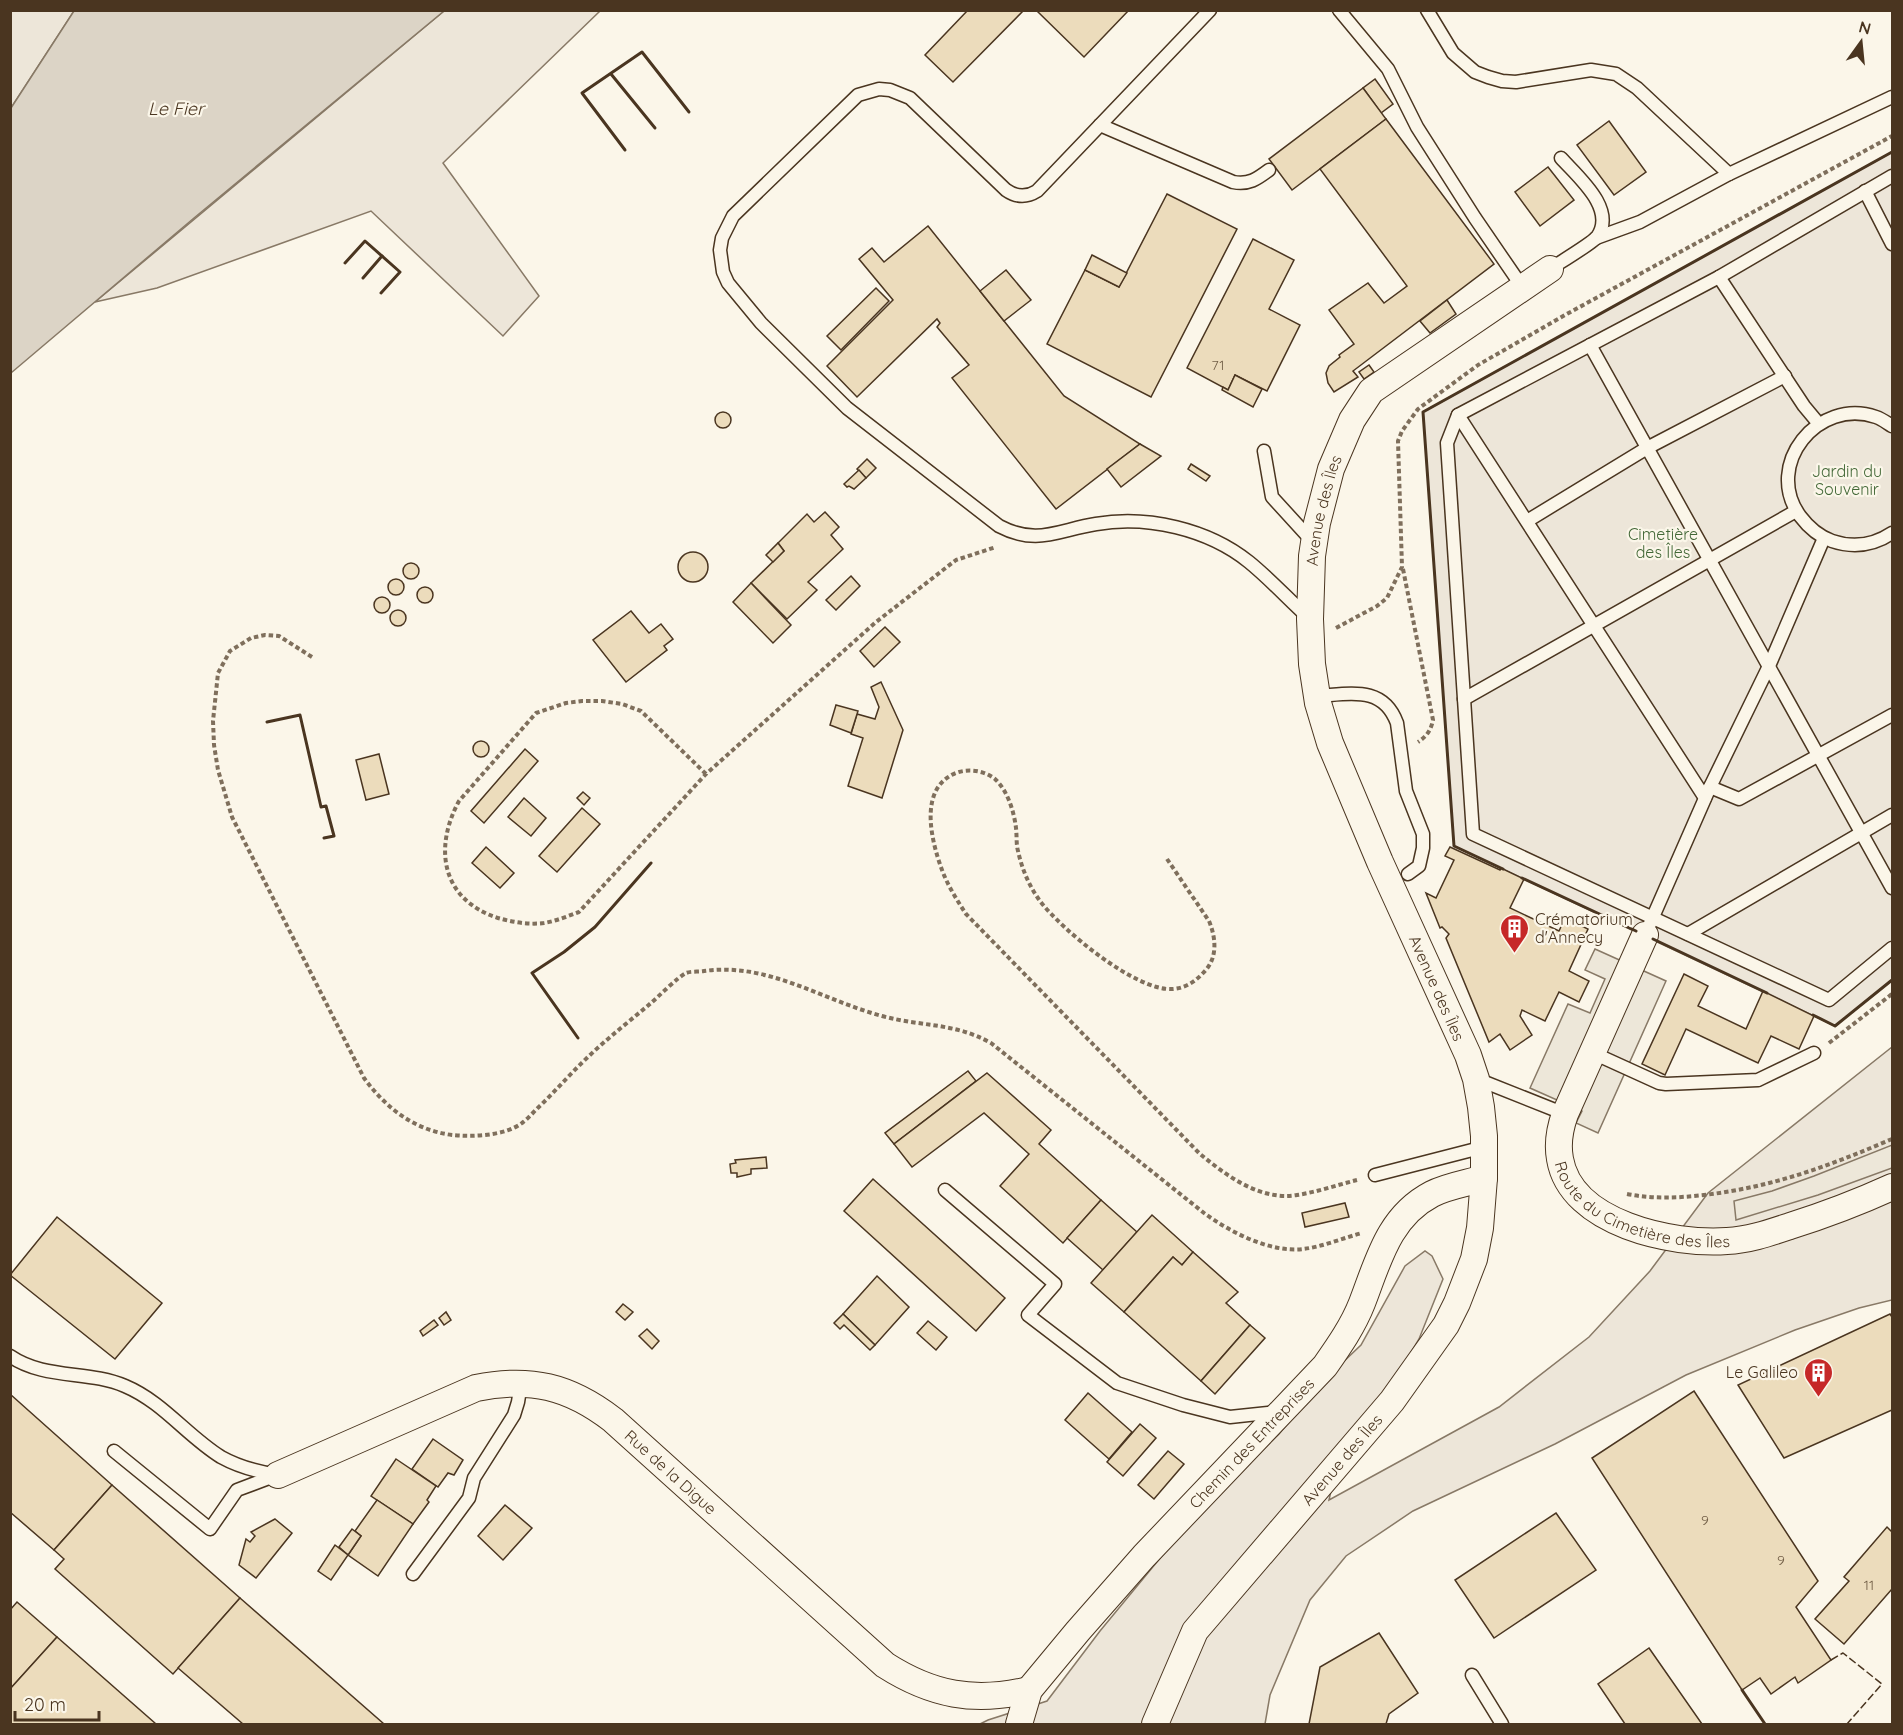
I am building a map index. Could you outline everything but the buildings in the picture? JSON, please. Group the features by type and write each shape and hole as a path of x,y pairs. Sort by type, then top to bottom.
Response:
{"street":[{"name":"Avenue des Îles","path":"1155,1725 1195,1631 1392,1401 1446,1325 1467,1281 1474,1259 1480,1228 1484,1178 1481,1107 1476,1078 1468,1055 1380,862 1330,743 1317,696 1312,664 1310,619 1314,543 1331,469 1352,420 1371,391 1550,269"},
{"name":"Route du Cimetière des Îles","path":"1648,927 1560,1129 1558,1144 1560,1160 1572,1188 1583,1200 1619,1222 1645,1232 1672,1239 1700,1242 1728,1241 1757,1237 1815,1218 1893,1187"},
{"name":"Chemin des Entreprises","path":"1019,1725 1029,1690 1078,1630 1325,1366 1339,1347 1362,1304 1383,1246 1398,1224 1411,1209 1433,1193 1484,1178"},
{"name":"Rue de la Digue","path":"278,1475 476,1388 521,1383 561,1389 597,1407 613,1420 885,1665 903,1677 945,1693 966,1696 988,1697 1029,1690"}],"lane":[{"path":"1210,10 1037,191 1031,194 1018,196 1006,190 910,98 890,90 868,91 858,95 733,216 722,238 721,261 728,283 761,323 847,408 999,526 1030,537 1100,523 1124,521 1176,528 1218,543 1248,561 1310,619"},
{"path":"1339,10 1389,69 1417,127 1523,288"},
{"path":"1427,10 1453,53 1474,72 1488,77 1516,82 1591,70 1616,74 1637,88 1729,174"},
{"path":"1550,269 1596,238 1640,222 1729,174 1893,97"},
{"path":"1100,125 1233,182 1246,184 1269,170"},
{"path":"1561,158 1595,195 1602,210 1603,223 1596,238"},
{"path":"1893,176 1719,277 1458,415 1447,444 1473,834 1648,927 1688,934 1829,1000 1893,948"},
{"path":"1865,191 1893,244"},
{"path":"1719,277 1804,406 1819,424"},
{"path":"1590,345 1893,888"},
{"path":"1527,521 1647,448 1785,376"},
{"path":"1892,536 1862,545 1842,545 1824,538 1808,527 1796,511 1789,492 1789,472 1794,453 1804,437 1819,424 1837,416 1857,414 1876,417 1893,426"},
{"path":"1458,415 1594,625 1707,793 1739,799 1893,715"},
{"path":"1263,451 1272,497 1314,543"},
{"path":"1464,699 1796,511"},
{"path":"1648,927 1707,793 1769,666 1824,538"},
{"path":"1317,696 1363,694 1374,696 1383,702 1394,715 1406,791 1423,834 1419,866 1408,874"},
{"path":"1688,934 1893,815"},
{"path":"1593,1053 1659,1083 1666,1084 1758,1080 1814,1053"},
{"path":"1476,1078 1565,1114"},
{"path":"1375,1175 1484,1147"},
{"path":"945,1190 1055,1284 1028,1315 1117,1383 1230,1417 1281,1412"},
{"path":"10,1356 25,1365 44,1371 98,1378 125,1386 155,1402 221,1456 239,1466 278,1475"},
{"path":"413,1574 469,1498 474,1478 514,1414 519,1402 521,1383"},
{"path":"114,1451 210,1529 237,1490 278,1475"},
{"path":"1472,1675 1502,1725"}],"path":[{"path":"706,774 641,711 622,704 602,701 574,702 550,707 536,713 459,801 447,828 445,841 448,873 455,888 474,907 489,915 523,923 542,923 579,912 706,774 876,622 956,560 1030,537"},
{"path":"1400,744 1418,742 1425,737 1432,727 1433,720 1402,567"},
{"path":"312,657 279,636 265,635 251,638 230,651 218,673 214,697 213,721 218,770 232,817 364,1078 376,1094 406,1120 434,1131 463,1136 483,1136 521,1125 590,1056 686,973 738,969 760,972 882,1016 922,1024 942,1025 977,1035 991,1043 1212,1218 1236,1233 1253,1240 1277,1247 1302,1249 1398,1224"},
{"path":"1167,859 1209,921 1214,933 1215,945 1208,969 1186,986 1173,989 1159,988 1118,968 1073,934 1041,902 1023,870 1017,849 1016,829 1010,803 1002,786 993,778 983,772 971,770 959,772 948,777 933,795 931,807 937,854 952,893 966,914 1200,1154 1233,1179 1247,1186 1280,1195 1296,1196 1375,1175"},
{"path":"1814,1053 1893,994"},
{"path":"1624,1194 1645,1198 1671,1198 1737,1191 1773,1184 1893,1140"}],"green space":[{"path":"11,11 74,11 11,108"},
{"path":"444,11 600,11 443,163 539,296 503,336 371,211 157,288 95,302"},
{"name":"Cimetière des Îles","path":"1892,152 1892,980 1835,1026 1454,846 1423,412"},
{"path":"1892,1047 1892,1300 1859,1308 1795,1330 1686,1375 1555,1444 1413,1511 1346,1556 1310,1600 1270,1695 1265,1724 980,1724 1047,1701 1100,1631 1199,1511 1279,1434 1318,1386 1361,1345 1405,1266 1425,1251 1432,1256 1443,1279 1419,1339 1395,1380 1342,1441 1329,1500 1499,1407 1589,1337 1650,1271 1708,1193"}],"shaded area":[{"path":"1595,949 1666,981 1598,1133 1576,1123 1582,1111 1530,1088 1568,1004 1590,1013 1605,979 1585,970"},
{"path":"1892,1145 1892,1168 1818,1195 1736,1220 1734,1201 1772,1191"}],"water":[{"name":"Le Fier","path":"74,11 444,11 11,373 11,108"}],"fence":[{"path":"1831,1660 1843,1653 1882,1684 1847,1724"}],"wall":[{"path":"625,150 582,93 642,52 689,112"},
{"path":"611,74 655,128"},
{"path":"1503,869 1454,846 1423,412 1892,152"},
{"path":"345,263 365,241 400,272 381,293"},
{"path":"363,278 382,256"},
{"path":"267,722 300,715 321,807 326,806 334,836 324,838"},
{"path":"578,1038 532,973 564,952 595,927 651,863"},
{"path":"1522,878 1636,931"},
{"path":"1653,939 1767,993"},
{"path":"1813,1015 1835,1026 1892,980"},
{"path":"1742,1690 1765,1724"}],"place":[{"name":"Crématorium d'Annecy","path":"1514,954"},
{"name":"Le Galileo","path":"1819,1398"}],"park label":[{"name":"Jardin du Souvenir","path":"1847,480"}]}
